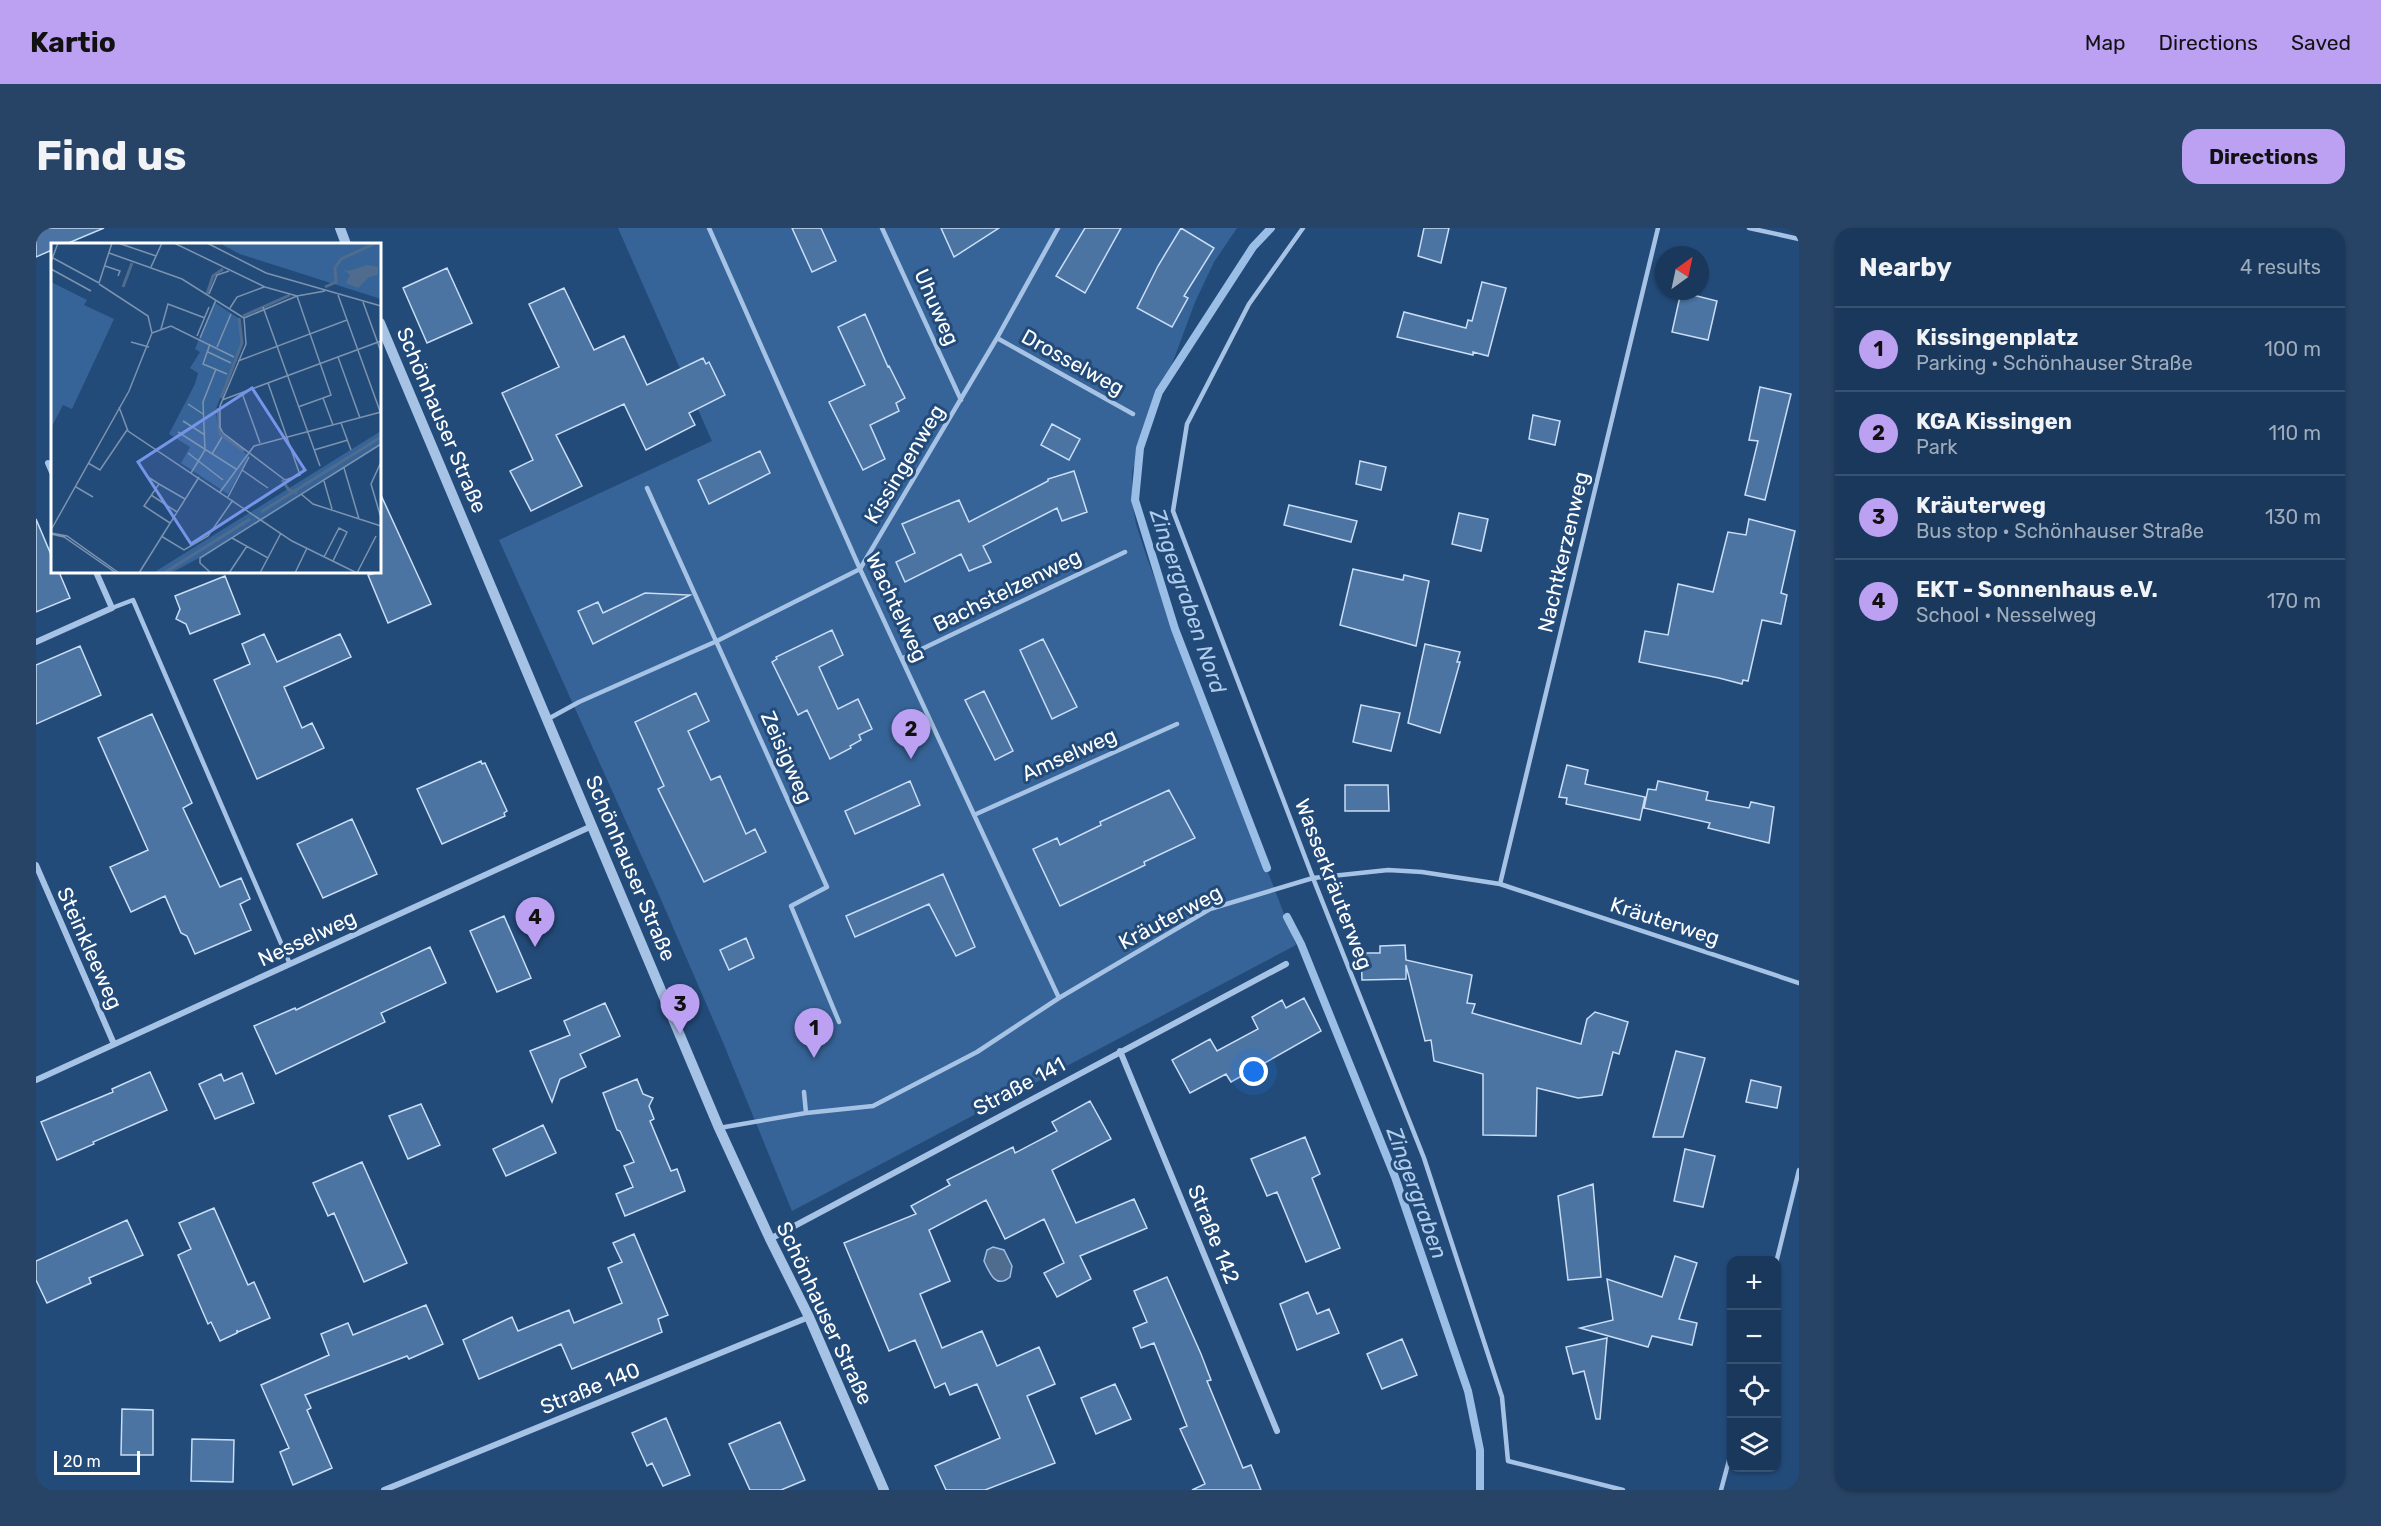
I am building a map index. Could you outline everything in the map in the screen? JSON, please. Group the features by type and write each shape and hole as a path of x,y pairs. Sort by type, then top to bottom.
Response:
{"street":[{"path":"340,228 346,243"},
{"name":"Schönhauser Straße","path":"381,325 719,1128 809,1317 884,1490"},
{"path":"48,463 51,470"},
{"path":"36,642 112,608 96,573"},
{"name":"Nesselweg","path":"36,1080 592,826"},
{"name":"Steinkleeweg","path":"36,865 114,1044"},
{"name":"Straße 141","path":"770,1239 1286,964"},
{"name":"Straße 142","path":"1120,1051 1277,1431"},
{"name":"Straße 140","path":"384,1490 809,1317"}],"lane":[{"name":"Wachtelweg","path":"709,228 860,569 1059,998"},
{"name":"Uhuweg","path":"882,228 961,400"},
{"name":"Kissingenweg","path":"860,569 961,400 1058,228"},
{"name":"Wasserkräuterweg","path":"1303,228 1249,304 1187,424 1173,511 1313,878 1424,1158 1502,1397 1508,1461 1623,1490"},
{"name":"Nachtkerzenweg","path":"1500,884 1658,228"},
{"path":"1749,228 1799,239"},
{"name":"Drosselweg","path":"997,338 1133,414"},
{"name":"Zeisigweg","path":"647,488 827,887 791,906 839,1022"},
{"name":"Bachstelzenweg","path":"903,658 1125,552"},
{"path":"546,720 579,702 717,641 860,569"},
{"path":"112,608 134,600 290,964"},
{"name":"Amselweg","path":"974,815 1177,724"},
{"name":"Kräuterweg","path":"719,1128 806,1113 873,1106 977,1052 1059,998 1210,909 1313,878 1388,870 1422,872 1500,884 1799,983"},
{"path":"804,1092 806,1113"},
{"path":"1778,1256 1799,1170"},
{"path":"1721,1490 1727,1465"}],"shaded area":[{"path":"618,228 1237,228 1214,262 1195,302 1132,472 1132,502 1136,524 1147,558 1296,945 792,1211 722,1040 656,888 499,540 712,441"},
{"path":"993,1247 1004,1250 1012,1266 1010,1277 1005,1280 997,1281 984,1261 987,1250"}],"building":[{"path":"36,228 104,228 68,243 51,243 51,250 36,257"},
{"path":"792,228 821,228 836,261 812,272"},
{"path":"941,228 999,228 954,257"},
{"path":"1085,228 1121,228 1085,293 1056,276"},
{"path":"1181,228 1214,248 1184,296 1188,298 1172,327 1137,308 1158,266"},
{"path":"1424,228 1449,228 1441,263 1418,256"},
{"path":"447,268 472,323 427,343 403,288"},
{"path":"1482,282 1506,288 1488,356 1473,352 1473,355 1397,337 1404,312 1466,328 1468,320 1472,321"},
{"path":"564,288 594,350 624,336 647,385 703,358 706,364 709,362 725,395 689,413 695,425 646,450 624,404 556,435 582,486 531,511 510,471 533,460 502,393 559,367 529,304"},
{"path":"1679,300 1717,301 1708,340 1672,332"},
{"path":"865,314 888,367 905,398 896,403 899,411 870,425 885,459 863,470 829,402 865,385 838,327"},
{"path":"1760,387 1791,394 1765,500 1745,495 1758,441 1749,440"},
{"path":"1533,415 1560,421 1555,445 1529,439"},
{"path":"1052,424 1080,439 1069,460 1041,445"},
{"path":"760,451 770,473 709,504 698,480"},
{"path":"1360,461 1386,467 1381,490 1356,484"},
{"path":"1074,471 1087,512 1062,521 1057,508 983,546 991,562 969,571 961,554 905,582 896,562 915,553 902,524 959,500 969,522 1048,479"},
{"path":"381,495 431,604 388,623 368,575 381,573"},
{"path":"1289,505 1357,521 1351,542 1284,525"},
{"path":"1459,513 1488,519 1481,551 1452,544"},
{"path":"36,519 51,555 51,573 59,573 70,598 36,612"},
{"path":"1749,519 1795,531 1781,593 1787,595 1781,624 1762,620 1748,681 1743,680 1742,684 1639,662 1645,631 1668,635 1678,584 1713,592 1728,532 1746,535"},
{"path":"1353,569 1403,580 1404,575 1429,581 1416,646 1340,625"},
{"path":"225,576 240,614 190,634 186,624 176,619 180,609 175,596"},
{"path":"645,593 690,595 593,644 578,611 598,602 603,613"},
{"path":"832,630 843,655 819,667 838,709 858,699 872,729 859,735 861,740 850,746 851,748 830,759 807,710 798,715 772,662 777,659 776,657"},
{"path":"264,634 277,662 340,634 351,657 284,687 302,728 312,723 324,748 257,779 214,680 250,664 242,644"},
{"path":"1043,639 1077,707 1052,719 1020,650"},
{"path":"1425,644 1460,652 1457,662 1460,662 1440,733 1408,723"},
{"path":"80,646 101,695 36,724 36,665"},
{"path":"984,691 1013,751 995,760 965,700"},
{"path":"696,693 709,721 688,731 711,780 720,776 746,834 755,829 766,852 704,882 658,789 664,786 635,722"},
{"path":"1361,705 1400,713 1391,751 1353,742"},
{"path":"152,714 192,803 183,808 220,887 241,878 250,899 240,904 251,930 195,954 187,936 181,933 165,896 131,912 110,867 148,850 98,738"},
{"path":"481,761 482,764 485,763 507,811 504,813 505,816 442,844 417,789"},
{"path":"1567,765 1588,770 1585,784 1645,797 1640,820 1566,804 1567,798 1559,797"},
{"path":"910,781 920,805 855,834 845,811"},
{"path":"1658,781 1708,792 1706,800 1749,808 1751,802 1774,807 1769,843 1708,828 1710,823 1644,808 1648,789 1656,790"},
{"path":"1345,785 1388,785 1389,811 1345,811"},
{"path":"1169,790 1195,838 1060,906 1033,849 1057,838 1060,845 1101,825 1100,822"},
{"path":"352,819 377,874 323,898 297,844"},
{"path":"943,874 975,947 956,956 929,904 855,937 846,916"},
{"path":"504,916 531,978 497,992 470,931"},
{"path":"746,938 754,958 729,970 720,950"},
{"path":"1405,945 1406,960 1472,975 1467,1003 1475,1004 1472,1013 1581,1044 1587,1019 1595,1012 1628,1022 1619,1054 1613,1052 1602,1095 1578,1098 1537,1088 1536,1136 1483,1135 1483,1074 1434,1061 1431,1040 1425,1041 1406,965 1406,979 1362,980 1361,953 1380,953 1380,946"},
{"path":"430,947 446,983 381,1013 385,1022 276,1074 254,1026 295,1008 296,1010"},
{"path":"1304,998 1321,1031 1231,1082 1226,1074 1190,1093 1172,1060 1210,1039 1217,1051 1258,1029 1252,1017 1282,1000 1286,1008"},
{"path":"605,1003 620,1036 580,1054 586,1067 560,1079 552,1102 530,1051 570,1035 564,1021"},
{"path":"1676,1051 1705,1058 1683,1137 1653,1137"},
{"path":"150,1072 167,1110 57,1160 41,1122 113,1092 112,1089"},
{"path":"242,1073 254,1103 215,1119 199,1084 221,1074 224,1081"},
{"path":"637,1079 643,1094 653,1098 649,1106 654,1119 650,1121 671,1171 677,1169 685,1191 625,1216 616,1194 633,1187 624,1166 634,1162 620,1131 617,1130 603,1093"},
{"path":"1751,1080 1781,1087 1777,1108 1746,1102"},
{"path":"1090,1101 1111,1139 1052,1170 1076,1223 1134,1199 1147,1228 1080,1256 1091,1279 1057,1297 1044,1273 1064,1263 1044,1219 1005,1239 986,1200 929,1230 950,1281 920,1294 942,1348 982,1331 997,1366 1039,1347 1055,1384 1027,1396 1055,1463 985,1490 946,1490 935,1466 1000,1438 977,1384 950,1395 945,1383 935,1388 915,1340 889,1351 844,1243 916,1214 911,1206 950,1185 947,1180 1013,1147 1015,1153 1057,1131 1052,1122"},
{"path":"421,1104 440,1145 408,1159 389,1116"},
{"path":"543,1125 556,1153 506,1176 493,1149"},
{"path":"1305,1137 1320,1174 1312,1178 1340,1248 1306,1262 1277,1192 1267,1196 1251,1159"},
{"path":"1685,1149 1715,1156 1703,1207 1674,1201"},
{"path":"362,1162 407,1263 364,1282 334,1213 328,1216 313,1183"},
{"path":"1593,1184 1601,1277 1568,1280 1558,1196"},
{"path":"214,1208 248,1285 254,1282 270,1318 238,1332 237,1330 237,1333 220,1341 211,1322 208,1324 178,1255 191,1249 179,1223"},
{"path":"127,1220 143,1255 89,1278 91,1283 47,1303 36,1280 36,1261"},
{"path":"634,1234 668,1315 658,1319 662,1332 572,1369 561,1344 479,1379 463,1340 512,1317 518,1331 569,1310 574,1323 622,1303 608,1268 622,1262 613,1243"},
{"path":"1675,1256 1697,1263 1679,1319 1697,1323 1692,1345 1652,1336 1648,1347 1580,1328 1613,1320 1607,1279 1662,1297"},
{"path":"1167,1277 1201,1354 1211,1380 1207,1381 1243,1468 1251,1465 1261,1490 1192,1490 1205,1484 1180,1429 1187,1426 1154,1343 1141,1348 1133,1328 1147,1322 1134,1291"},
{"path":"1308,1292 1317,1314 1329,1309 1339,1333 1297,1350 1280,1304"},
{"path":"426,1305 443,1344 409,1359 407,1356 305,1395 311,1408 307,1410 332,1468 293,1485 280,1452 289,1448 261,1385 329,1355 321,1334 348,1323 353,1335"},
{"path":"1607,1338 1600,1419 1596,1419 1584,1371 1573,1374 1566,1347"},
{"path":"1402,1339 1417,1375 1382,1389 1367,1354"},
{"path":"1115,1384 1131,1419 1096,1434 1081,1398"},
{"path":"122,1409 153,1410 153,1455 121,1455"},
{"path":"666,1418 690,1475 663,1486 652,1463 647,1466 632,1433"},
{"path":"780,1422 805,1480 781,1490 750,1490 729,1444"},
{"path":"192,1439 234,1440 233,1482 191,1481"}],"waterway":[{"name":"Zingergraben Nord","path":"1267,868 1175,629 1135,500 1140,448 1159,392 1253,247 1271,228"},
{"name":"Zingergraben","path":"1287,917 1301,944 1395,1177 1468,1391 1480,1450 1480,1490"}],"place":[{"name":"KGA Kissingen","path":"911,759"},
{"name":"EKT - Sonnenhaus e.V.","path":"535,947"},
{"name":"Kräuterweg","path":"680,1034"},
{"name":"Kissingenplatz","path":"814,1058"}]}
